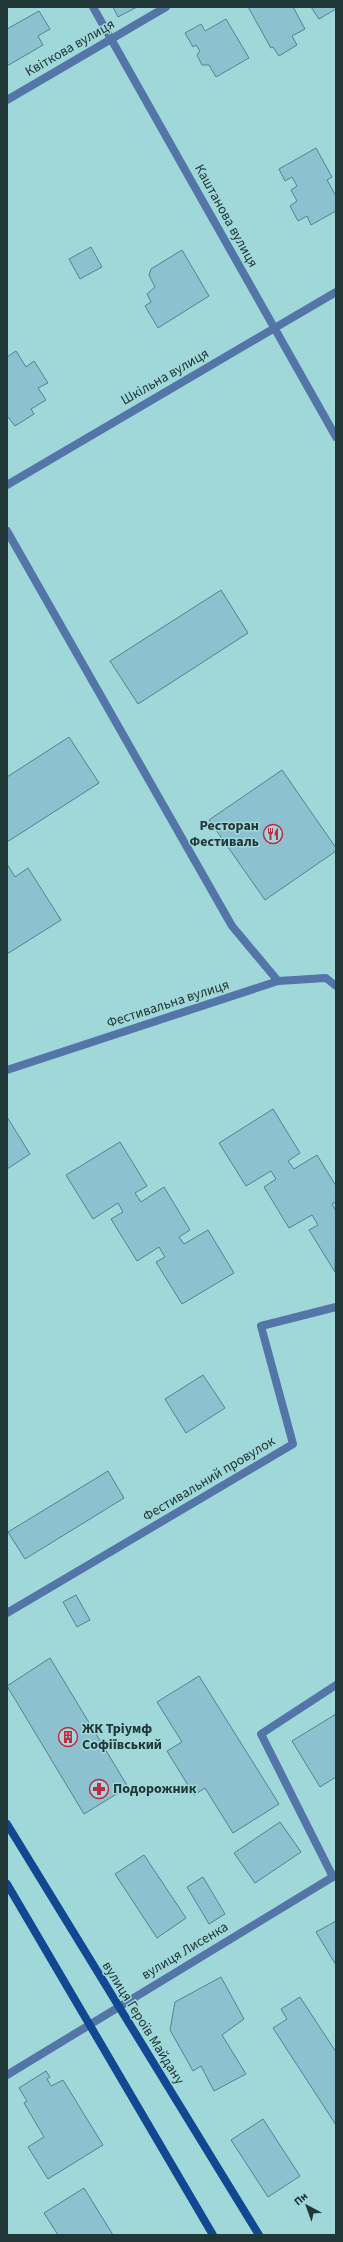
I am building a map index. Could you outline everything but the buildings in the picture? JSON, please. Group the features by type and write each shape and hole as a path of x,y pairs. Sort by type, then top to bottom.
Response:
{"street":[{"name":"Каштанова вулиця","path":"93,7 336,437"},
{"name":"Квіткова вулиця","path":"7,100 166,7"},
{"name":"Шкільна вулиця","path":"7,485 336,292"},
{"path":"7,531 232,926 278,981"},
{"name":"Фестивальна вулиця","path":"7,1070 278,981 326,978 336,986"},
{"name":"Фестивальний провулок","path":"7,1613 293,1444 261,1326 336,1307"},
{"path":"335,1876 261,1734 336,1685"},
{"name":"вулиця Героїв Майдану","path":"7,1824 118,2008 259,2235"},
{"name":"вулиця Лисенка","path":"7,2075 335,1876"},
{"path":"7,1884 213,2235"}],"place":[{"name":"Ресторан Фестиваль","path":"273,834"},
{"name":"ЖК Тріумф Софіївський","path":"68,1737"},
{"name":"Подорожник","path":"99,1789"}]}
